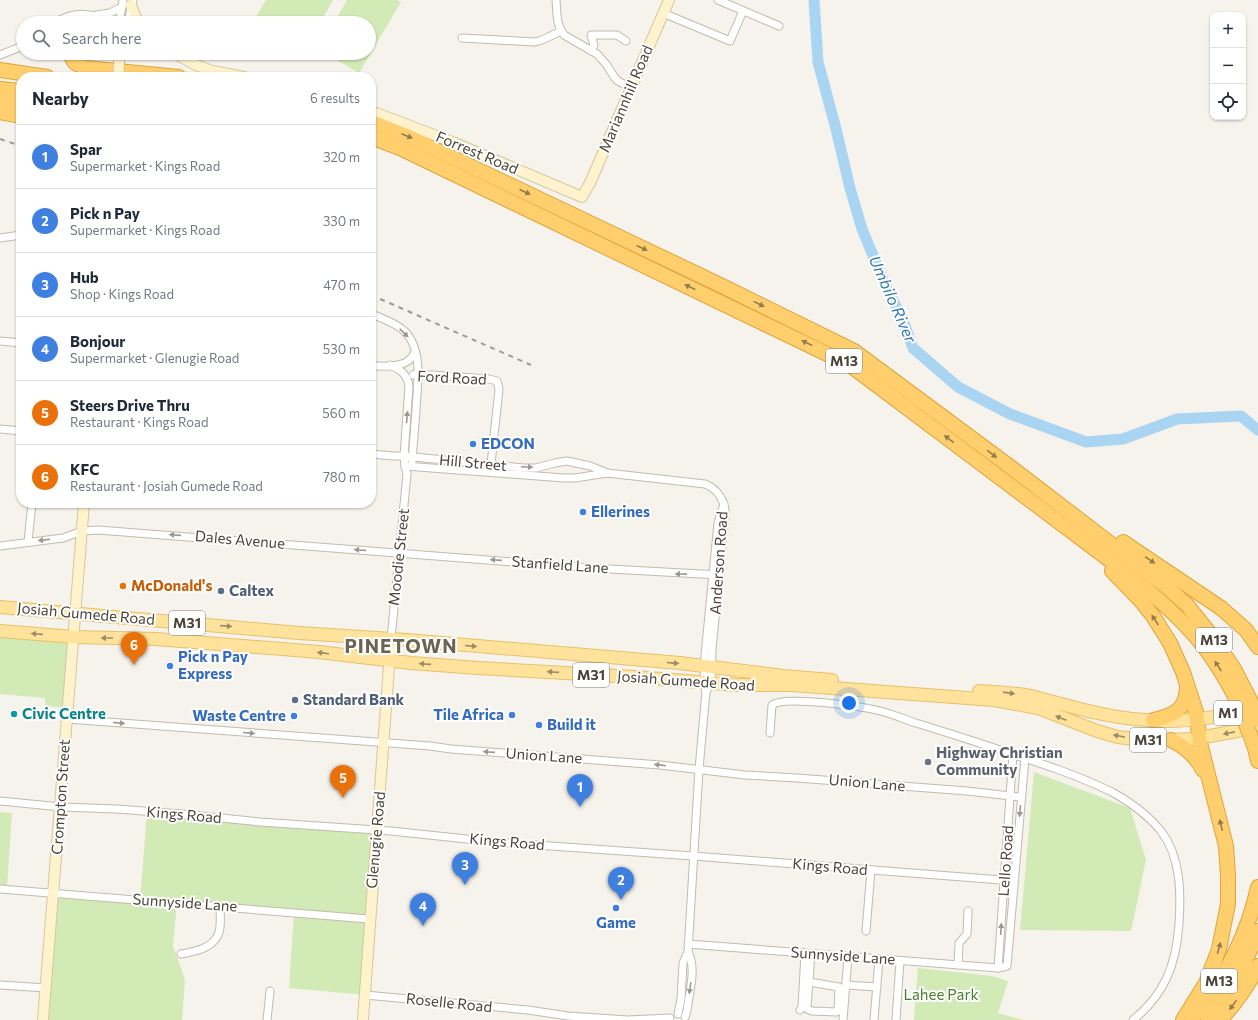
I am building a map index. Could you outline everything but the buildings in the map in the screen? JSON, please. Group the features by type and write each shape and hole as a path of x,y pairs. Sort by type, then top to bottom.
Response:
{"highway":[{"path":"73,60 75,63 86,68 127,72"},
{"path":"0,70 16,72"},
{"path":"0,75 16,77"},
{"path":"0,89 16,91"},
{"path":"0,102 16,102"},
{"path":"0,112 16,115"},
{"name":"M13","path":"376,124 416,140 718,284 854,351 1111,544 1168,588 1187,605 1234,669 1258,720"},
{"name":"M13","path":"376,139 407,151 850,365 1103,555 1161,601 1190,630 1226,678 1249,701 1257,755"},
{"path":"971,455 1096,556 1141,601 1153,616 1170,643 1183,672 1197,719 1199,738 1226,846 1228,875 1228,904 1219,949 1212,969 1199,995 1183,1020"},
{"path":"1012,469 1046,488 1221,608 1246,630 1258,647"},
{"path":"1153,720 1172,715 1178,711 1184,701 1188,688"},
{"path":"1171,740 1185,748 1198,761 1210,786"},
{"name":"M13","path":"1191,1020 1212,992 1231,961 1250,916 1258,887"},
{"name":"M13","path":"1208,1020 1222,1002 1241,970 1258,931"},
{"path":"1220,1020 1230,1010 1254,975 1258,966"}],"main road":[{"name":"Josiah Gumede Road","path":"0,607 708,666 783,676 921,688 1011,693 1102,714 1134,719 1170,721 1197,719"},
{"name":"Josiah Gumede Road","path":"0,631 74,636 156,639 319,652 390,661 635,677 707,686 792,685 994,700 1038,708 1097,731 1118,737 1140,740 1199,738"},
{"name":"M1","path":"1197,719 1243,710 1249,701"},
{"name":"M1","path":"1199,738 1237,731 1258,725"}],"street":[{"path":"556,0 558,22 564,35 601,58 618,82 631,88"},
{"name":"Mariannhill Road","path":"582,197 590,183 669,0"},
{"path":"718,0 779,26"},
{"path":"101,16 110,13 127,3"},
{"path":"122,16 127,3"},
{"path":"127,3 128,16"},
{"path":"127,3 134,16"},
{"path":"663,13 730,41 743,11"},
{"path":"67,16 75,14 85,14 86,16"},
{"path":"462,38 535,42 561,31"},
{"path":"591,51 594,45 592,35 617,35 626,41"},
{"path":"0,55 16,49"},
{"path":"118,72 120,60"},
{"path":"187,60 196,65 217,72"},
{"name":"Forrest Road","path":"376,113 455,143 582,197"},
{"path":"566,190 576,190 590,183"},
{"path":"0,238 16,236"},
{"path":"376,316 385,319 404,331 412,341 415,352 418,374 408,456"},
{"path":"0,341 16,343"},
{"path":"376,366 404,364 412,358 415,352"},
{"path":"390,366 399,369 407,376 409,389 408,466"},
{"name":"Ford Road","path":"407,376 418,374 489,379 497,381 499,389 492,464"},
{"path":"0,429 16,431"},
{"name":"Hill Street","path":"376,454 536,468 560,461 575,462 590,466 606,473"},
{"path":"575,462 577,470 575,478"},
{"name":"Hill Street","path":"408,466 575,478 606,473 705,484 714,488 724,504"},
{"name":"Moodie Street","path":"391,639 408,466"},
{"name":"Anderson Road","path":"683,1017 680,999 683,963 688,948 699,769 716,575 726,516 724,504"},
{"path":"28,542 31,508"},
{"name":"Crompton Street","path":"44,1020 61,807 66,719 84,508"},
{"name":"Dales Avenue","path":"0,546 63,538 82,532 98,530 399,553"},
{"name":"Stanfield Lane","path":"399,553 591,568 716,575"},
{"name":"Glenugie Road","path":"363,1020 369,918 391,639"},
{"path":"770,733 772,705 779,701 818,702 883,712 1025,758 1087,781 1124,799 1139,810 1154,823 1171,846 1176,864 1180,892 1176,952 1167,979 1157,996 1141,1014 1133,1020"},
{"name":"Union Lane","path":"66,719 384,742 451,749 645,764 745,775 1022,797"},
{"name":"Lello Road","path":"998,968 1013,754"},
{"name":"Lello Road","path":"1007,966 1025,758"},
{"name":"Kings Road","path":"0,801 61,807 117,809 260,822 377,830 495,842 1014,881"},
{"path":"866,931 871,870"},
{"name":"Sunnyside Lane","path":"0,889 369,918"},
{"path":"181,954 199,950 217,937 220,906"},
{"path":"958,965 958,946 967,934 968,912"},
{"name":"Sunnyside Lane","path":"688,948 808,954 998,968 1007,966"},
{"path":"808,954 808,1010 837,1012 839,987 809,982"},
{"path":"800,1010 802,1007 808,954"},
{"path":"843,1020 848,957"},
{"path":"874,1020 879,959"},
{"path":"896,1020 900,961"},
{"path":"0,985 46,988"},
{"path":"846,985 877,987"},
{"path":"267,1020 270,991"},
{"name":"Roselle Road","path":"365,995 528,1010 568,1018 628,1020 669,1019"},
{"path":"669,1019 672,1016 683,1017"}],"green space":[{"path":"266,0 333,0 324,16 256,16"},
{"path":"347,0 397,0 401,2 376,44 376,16 338,16"},
{"path":"337,60 367,60 360,72"},
{"path":"0,632 74,637 68,708 45,706 45,698 0,694"},
{"path":"1034,772 1130,808 1146,860 1131,931 1020,930"},
{"path":"0,812 12,813 7,887 0,886"},
{"path":"147,812 377,830 365,995 289,988 294,912 177,903 173,946 185,980 182,1020 43,1020 54,893 140,900"},
{"name":"Lahee Park","path":"918,968 992,976 1008,981 998,1013 1023,1020 914,1020"}],"waterway":[{"name":"Umbilo River","path":"814,0 818,62 850,188 862,229 887,289 902,318 913,348 958,387 1010,414 1086,442 1123,439 1177,419 1241,416 1258,430"}],"railway":[{"path":"0,139 16,144"},
{"path":"376,297 531,365"}],"place":[{"name":"EDCON","path":"473,444"},
{"name":"Ellerines","path":"583,512"},
{"name":"McDonald's","path":"123,586"},
{"name":"Caltex","path":"221,591"},
{"name":"KFC","path":"134,665"},
{"name":"Pick n Pay Express","path":"170,666"},
{"name":"Standard Bank","path":"295,700"},
{"name":"Civic Centre","path":"14,714"},
{"name":"Tile Africa","path":"512,715"},
{"name":"Waste Centre","path":"294,716"},
{"name":"Build it","path":"539,725"},
{"name":"Highway Christian Community","path":"928,762"},
{"name":"Steers Drive Thru","path":"343,798"},
{"name":"Spar","path":"580,807"},
{"name":"Hub","path":"465,885"},
{"name":"Pick n Pay","path":"621,900"},
{"name":"Game","path":"616,908"},
{"name":"Bonjour","path":"423,926"}],"district":[{"name":"PINETOWN","path":"401,646"}]}
